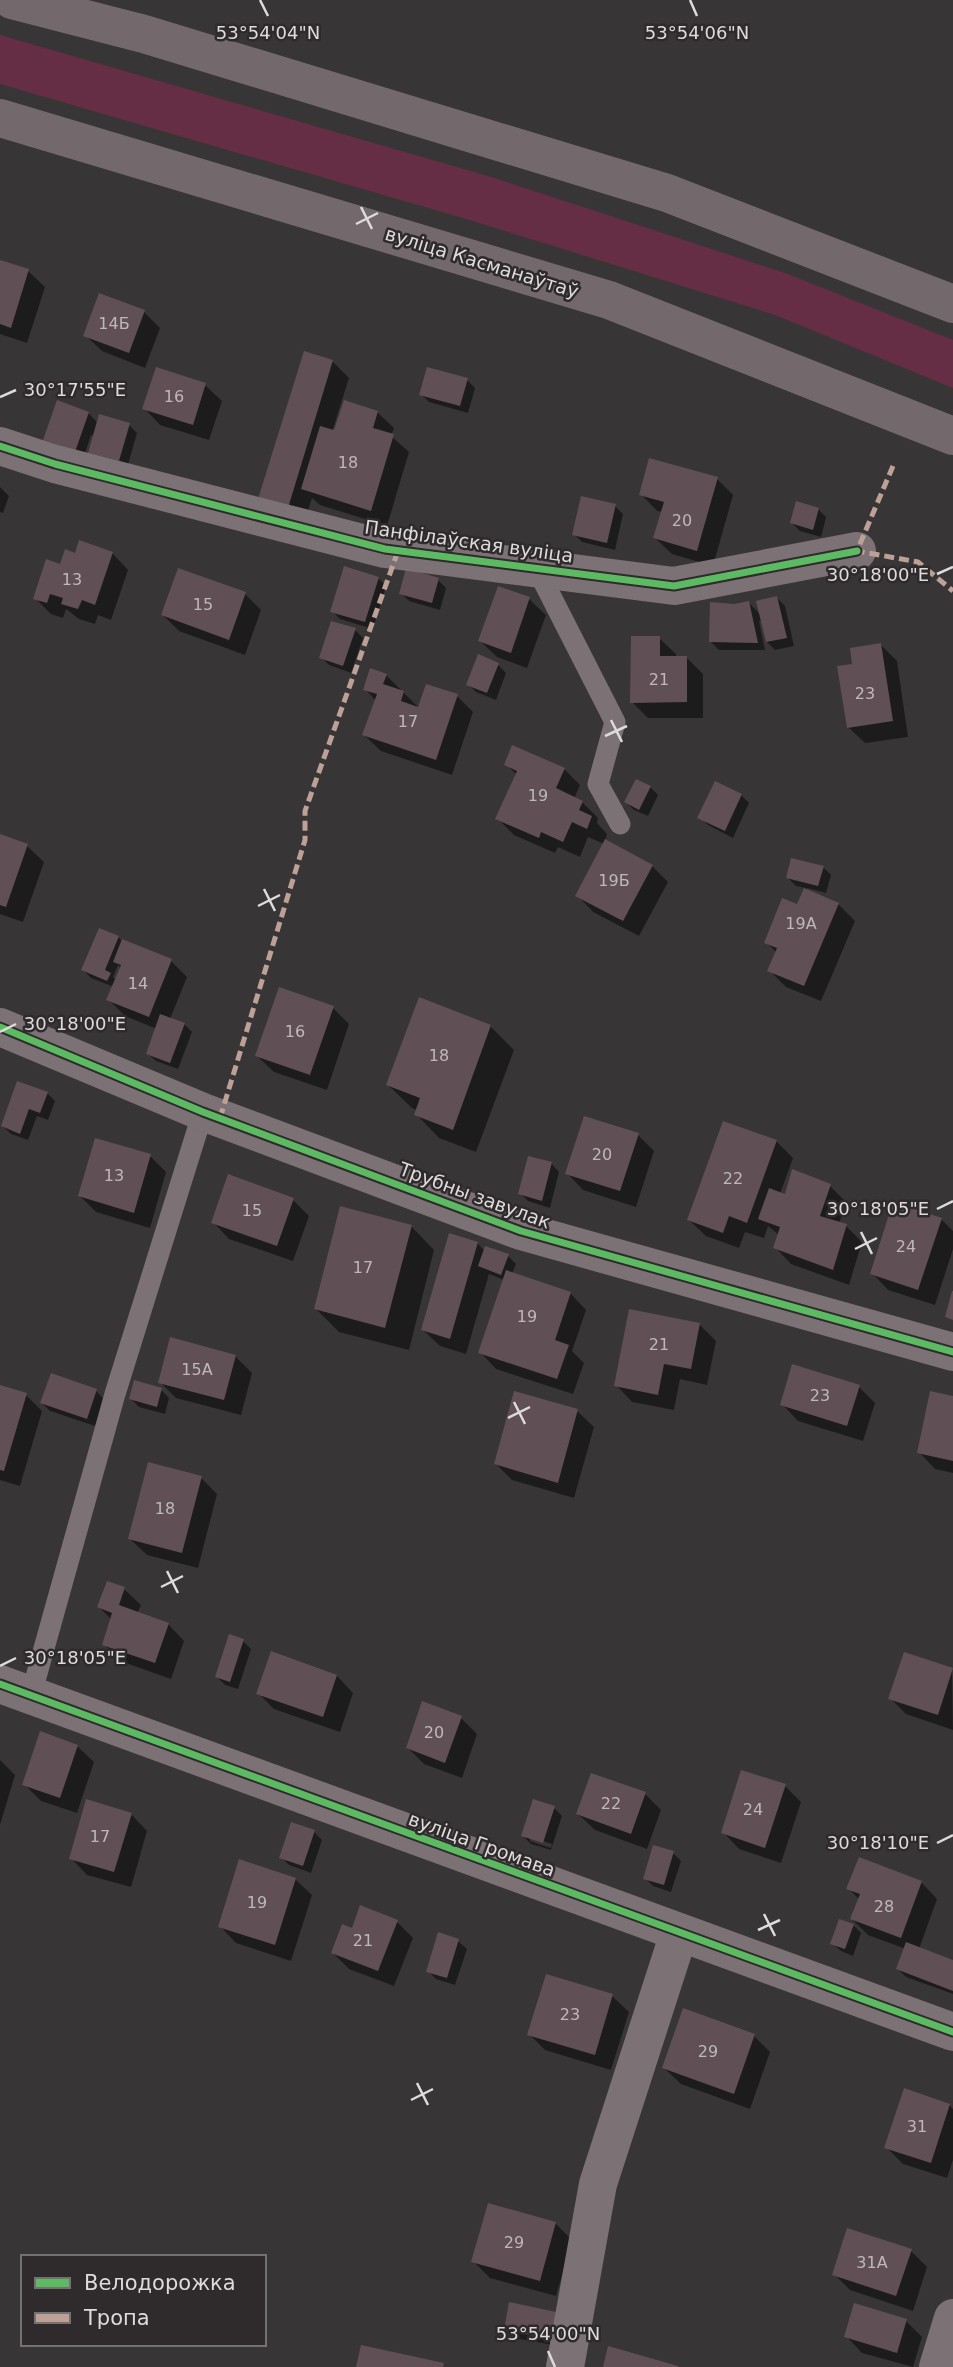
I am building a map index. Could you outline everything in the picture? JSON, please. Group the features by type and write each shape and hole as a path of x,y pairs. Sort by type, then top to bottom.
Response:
{"main road":[{"path":"12,0 157,38 667,194 953,304"},
{"name":"вуліца Касманаўтаў","path":"0,118 609,300 953,436"}],"street":[{"name":"Панфілаўская вуліца","path":"0,446 55,464 385,549 674,586 858,551"},
{"name":"Трубны завулак","path":"0,1027 203,1112 521,1231 953,1352"},
{"name":"вуліца Громава","path":"15,1689 953,2032"},
{"path":"565,2367 598,2184 679,1933"},
{"path":"938,2367 953,2318"}],"lane":[{"path":"537,567 615,722 598,784 620,824"},
{"path":"15,1689 115,1394 203,1112"}],"shaded area":[{"path":"0,35 488,176 788,274 953,340 953,388 775,315 473,221 0,84"}],"building":[{"path":"0,260 29,269 11,328 0,324"},
{"path":"99,293 145,310 129,353 83,336"},
{"path":"304,351 333,360 288,508 258,499"},
{"path":"156,367 206,383 193,425 142,409"},
{"path":"427,367 468,378 460,406 419,395"},
{"path":"57,400 89,412 75,452 43,440"},
{"path":"344,400 378,411 373,428 394,434 371,511 301,489 320,426 334,430"},
{"path":"99,414 130,423 119,461 88,453"},
{"path":"649,458 718,477 697,551 653,538 664,502 639,495"},
{"path":"581,496 616,504 607,543 572,535"},
{"path":"796,501 819,508 813,530 790,523"},
{"path":"79,540 113,552 95,605 82,600 78,609 61,604 63,598 50,594 47,603 33,599 46,559 60,564 65,549 75,553"},
{"path":"344,566 379,577 365,622 330,612"},
{"path":"178,568 246,592 229,640 161,615"},
{"path":"406,568 439,578 432,603 399,594"},
{"path":"498,586 530,597 511,653 478,641"},
{"path":"777,596 787,638 766,642 756,601"},
{"path":"749,601 758,643 709,642 710,602 734,604"},
{"path":"331,621 356,628 343,666 319,658"},
{"path":"631,636 660,636 660,656 687,656 687,702 630,703"},
{"path":"881,643 893,721 847,728 837,666 852,664 850,648"},
{"path":"478,654 499,663 487,693 466,685"},
{"path":"370,668 387,674 383,684 404,691 401,701 418,707 426,684 458,694 436,760 362,735 377,694 363,690"},
{"path":"512,745 565,768 556,788 583,801 579,810 592,816 587,829 572,822 563,842 541,832 539,838 495,819 517,771 504,765"},
{"path":"636,779 651,786 639,810 624,802"},
{"path":"715,781 742,794 725,831 697,818"},
{"path":"0,834 28,844 6,907 0,905"},
{"path":"605,839 653,865 623,921 575,896"},
{"path":"791,858 824,866 818,886 786,878"},
{"path":"804,888 839,903 804,986 767,971 777,948 764,943 782,898 797,904"},
{"path":"99,928 119,936 105,970 111,973 107,981 81,970"},
{"path":"122,939 172,959 149,1017 106,1000 121,965 113,962"},
{"path":"279,987 334,1006 310,1075 255,1056"},
{"path":"419,997 491,1025 453,1130 414,1115 420,1098 386,1085"},
{"path":"160,1014 185,1023 170,1063 146,1054"},
{"path":"17,1081 48,1092 40,1113 29,1109 20,1134 1,1126"},
{"path":"584,1116 639,1133 620,1191 565,1174"},
{"path":"723,1121 777,1140 747,1223 729,1216 723,1233 687,1220"},
{"path":"95,1138 151,1154 134,1213 78,1196"},
{"path":"528,1156 552,1162 542,1201 518,1194"},
{"path":"792,1169 831,1184 820,1216 847,1224 833,1270 773,1248 780,1227 758,1219 769,1188 785,1194"},
{"path":"228,1174 294,1198 277,1246 211,1223"},
{"path":"893,1202 942,1218 918,1290 870,1274"},
{"path":"340,1206 412,1225 385,1328 314,1309"},
{"path":"449,1233 478,1242 450,1339 421,1330"},
{"path":"485,1246 509,1254 501,1275 478,1266"},
{"path":"506,1270 571,1292 555,1340 569,1345 557,1379 478,1353"},
{"path":"953,1291 953,1320 945,1317"},
{"path":"629,1309 700,1323 691,1369 664,1364 658,1395 614,1386"},
{"path":"170,1337 236,1355 224,1400 158,1383"},
{"path":"792,1364 860,1385 847,1426 780,1405"},
{"path":"51,1373 97,1389 87,1419 40,1403"},
{"path":"134,1380 162,1388 157,1407 129,1399"},
{"path":"0,1385 27,1393 4,1471 0,1470"},
{"path":"514,1391 578,1409 558,1483 494,1464"},
{"path":"930,1391 953,1396 953,1461 917,1453"},
{"path":"148,1462 202,1476 182,1553 128,1539"},
{"path":"107,1581 125,1587 119,1605 169,1623 155,1663 102,1645 112,1613 97,1607"},
{"path":"229,1634 244,1639 230,1682 215,1677"},
{"path":"271,1651 337,1675 323,1717 256,1694"},
{"path":"904,1652 953,1668 938,1715 888,1699"},
{"path":"422,1701 462,1716 445,1763 406,1748"},
{"path":"40,1731 78,1745 60,1798 22,1785"},
{"path":"741,1770 786,1784 765,1848 721,1833"},
{"path":"591,1773 646,1792 631,1834 576,1814"},
{"path":"86,1799 132,1813 114,1872 69,1859"},
{"path":"533,1799 555,1806 543,1843 521,1836"},
{"path":"291,1822 315,1830 303,1866 279,1858"},
{"path":"653,1845 674,1851 664,1885 643,1879"},
{"path":"859,1857 922,1881 901,1938 850,1919 860,1894 846,1889"},
{"path":"239,1859 296,1878 275,1945 218,1927"},
{"path":"360,1905 398,1920 378,1971 331,1953 342,1924 352,1928"},
{"path":"839,1919 854,1924 845,1949 830,1944"},
{"path":"438,1932 459,1939 447,1978 426,1972"},
{"path":"906,1942 953,1960 953,1991 896,1969"},
{"path":"546,1974 613,1994 595,2055 527,2035"},
{"path":"683,2008 755,2034 734,2094 662,2068"},
{"path":"904,2088 950,2104 931,2163 884,2148"},
{"path":"488,2203 556,2222 540,2281 471,2262"},
{"path":"847,2228 912,2249 896,2296 832,2275"},
{"path":"509,2302 561,2313 556,2340 504,2330"},
{"path":"854,2303 907,2319 897,2353 844,2337"},
{"path":"361,2345 444,2363 443,2367 356,2367"},
{"path":"608,2346 678,2366 678,2367 603,2367"}],"marked path":[{"path":"893,466 857,551 918,562 953,591"},
{"path":"220,1118 305,840 305,811 398,551"}],"cycle path":[{"path":"0,446 55,464 385,549 674,586 857,551"},
{"path":"0,1027 203,1112 521,1231 953,1352"},
{"path":"0,1684 953,2032"}]}
